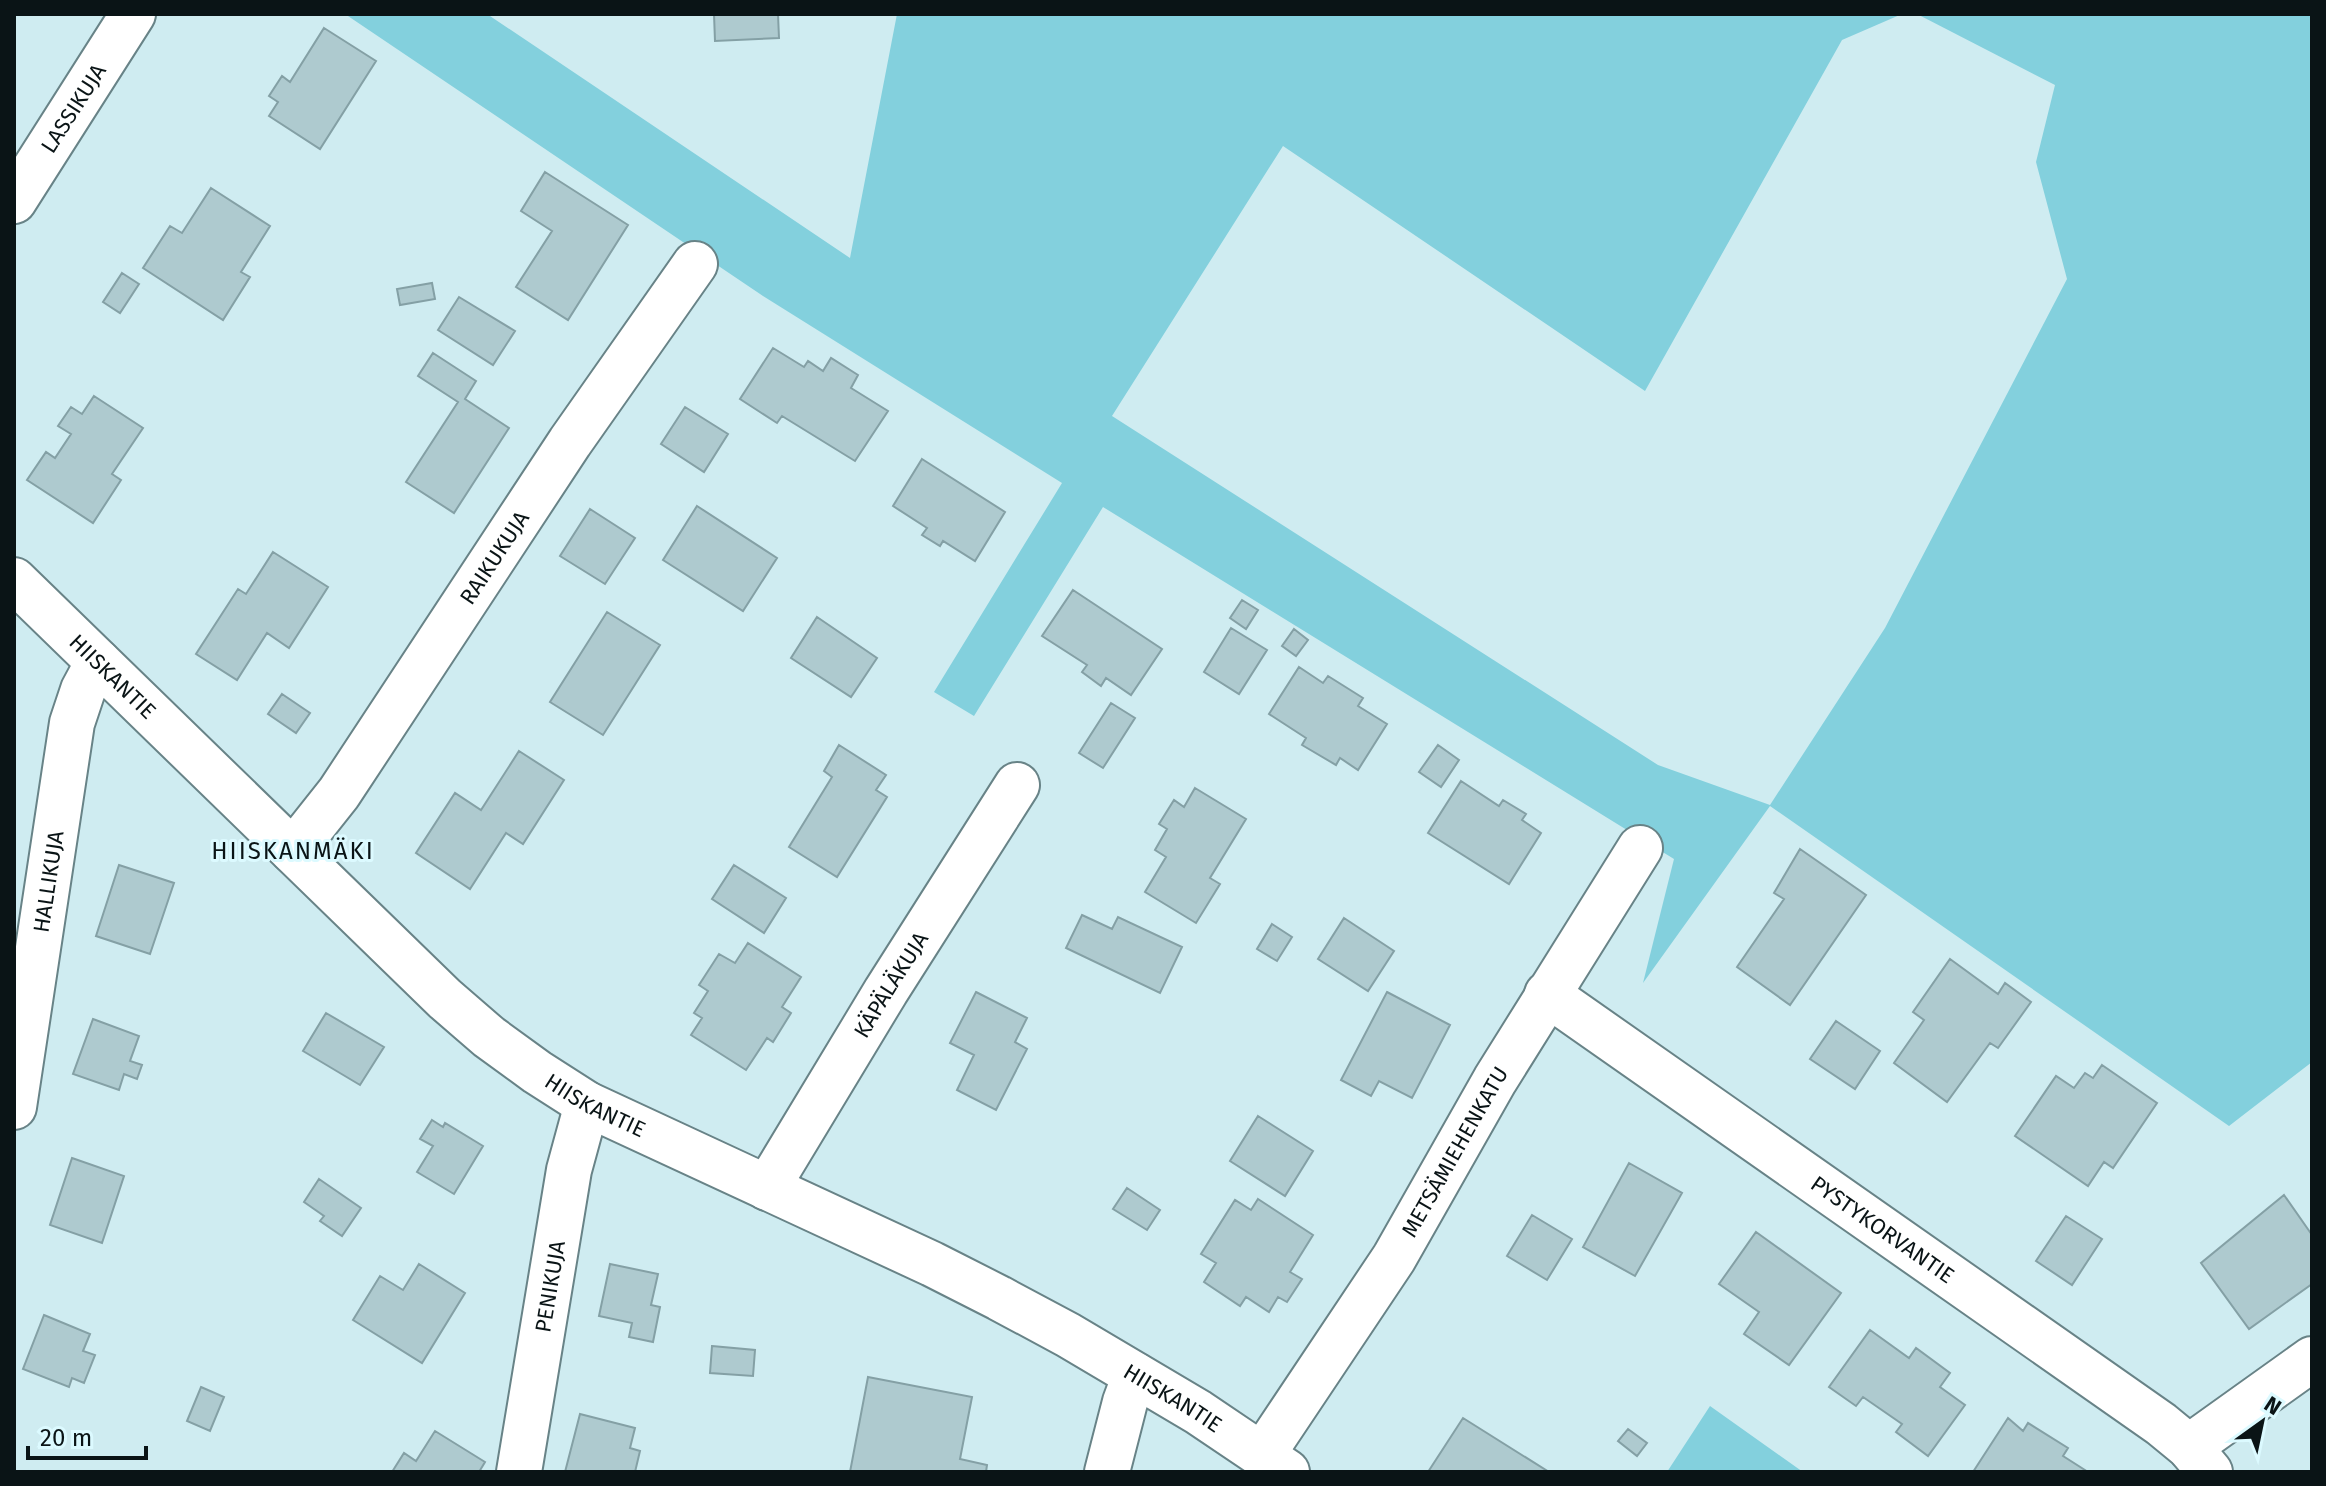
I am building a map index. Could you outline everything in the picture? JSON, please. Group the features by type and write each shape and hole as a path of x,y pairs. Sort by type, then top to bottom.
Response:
{"street":[{"name":"LASSIKUJA","path":"14,201 133,14"},
{"name":"RAIKUKUJA","path":"293,851 339,793 570,442 695,264"},
{"name":"HIISKANTIE","path":"14,580 445,999 537,1072 587,1104 959,1278 1068,1335 1275,1463"},
{"name":"HALLIKUJA","path":"14,1107 72,723 83,690 98,662"},
{"name":"KÄPÄLÄKUJA","path":"767,1188 886,991 1017,785"},
{"name":"METSÄMIEHENKATU","path":"1275,1463 1495,1080 1640,848"},
{"name":"PYSTYKORVANTIE","path":"1547,994 2148,1414 2200,1460"},
{"name":"PENIKUJA","path":"519,1472 569,1170 587,1104"},
{"path":"2200,1460 2312,1359"},
{"path":"1107,1472 1135,1375"}],"shaded area":[{"path":"345,14 487,14 850,258 897,14 1902,14 1842,40 1645,391 1283,146 1112,416 1658,765 1770,805 1885,628 2067,279 2036,162 2055,85 1917,14 2312,14 2312,1062 2229,1126 1770,806 1643,983 1674,859 1103,507 974,716 934,692 1062,483 763,296"},
{"path":"1710,1406 1803,1472 1667,1472"}],"building":[{"path":"714,14 778,14 779,38 715,41"},
{"path":"324,28 376,61 320,149 269,116 278,102 269,96 282,76 290,82"},
{"path":"545,172 628,225 568,320 516,287 552,231 521,211"},
{"path":"211,188 270,226 241,272 250,277 223,320 143,268 170,226 182,233"},
{"path":"122,273 139,284 120,313 103,302"},
{"path":"432,283 435,299 400,305 397,289"},
{"path":"459,297 515,331 493,365 438,330"},
{"path":"773,348 804,367 808,361 823,371 831,358 858,375 851,388 888,411 855,461 782,416 777,423 740,399"},
{"path":"433,353 476,381 465,399 509,428 454,513 406,482 458,402 418,376"},
{"path":"94,396 143,428 112,474 121,480 93,523 27,480 46,452 55,458 71,434 58,426 71,407 82,414"},
{"path":"685,407 728,434 704,472 661,444"},
{"path":"922,459 1005,512 975,561 943,541 940,546 922,535 927,528 893,506"},
{"path":"697,506 777,558 743,611 663,560"},
{"path":"590,509 635,538 605,584 560,556"},
{"path":"273,552 328,587 289,648 267,633 237,680 196,654 238,589 246,594"},
{"path":"1073,590 1162,649 1131,695 1106,678 1101,686 1082,672 1087,665 1042,636"},
{"path":"1242,600 1258,610 1246,629 1230,618"},
{"path":"607,612 660,645 603,735 550,702"},
{"path":"817,617 877,658 851,697 791,658"},
{"path":"1231,628 1267,650 1239,694 1204,672"},
{"path":"1294,629 1308,640 1296,656 1282,646"},
{"path":"1299,667 1323,683 1328,676 1363,698 1358,706 1387,724 1358,770 1340,758 1336,765 1302,745 1306,738 1269,714"},
{"path":"282,694 310,713 296,733 268,714"},
{"path":"1111,703 1135,718 1103,768 1079,753"},
{"path":"839,745 886,775 876,790 887,797 837,877 789,847 832,777 824,771"},
{"path":"1438,745 1459,760 1441,787 1419,772"},
{"path":"519,751 564,780 523,844 506,833 470,889 416,853 455,793 481,810"},
{"path":"1461,781 1499,806 1503,800 1526,814 1522,820 1541,833 1509,884 1428,833"},
{"path":"1195,788 1246,819 1210,878 1220,884 1196,923 1145,892 1166,857 1155,850 1167,829 1159,824 1174,800 1184,807"},
{"path":"1800,849 1866,895 1790,1005 1737,967 1784,899 1774,893"},
{"path":"119,865 174,883 150,954 96,936"},
{"path":"734,865 786,898 764,933 712,899"},
{"path":"1082,915 1112,929 1118,917 1182,947 1160,993 1066,948"},
{"path":"1344,918 1394,951 1368,991 1318,959"},
{"path":"1272,924 1292,937 1277,961 1257,949"},
{"path":"748,943 801,977 782,1007 791,1013 773,1042 767,1038 746,1070 691,1035 702,1018 694,1013 708,991 699,985 719,954 735,963"},
{"path":"1950,959 1998,994 2005,983 2031,1002 1998,1048 1990,1043 1947,1102 1894,1063 1924,1020 1913,1012"},
{"path":"976,992 1027,1018 1015,1042 1027,1049 996,1110 957,1090 974,1055 950,1043"},
{"path":"1387,992 1450,1025 1412,1098 1379,1081 1371,1096 1341,1080"},
{"path":"326,1013 384,1047 360,1085 303,1051"},
{"path":"93,1019 139,1036 130,1061 142,1065 137,1079 124,1074 119,1090 73,1074"},
{"path":"1836,1021 1880,1051 1855,1089 1810,1059"},
{"path":"2102,1065 2157,1103 2113,1168 2104,1162 2088,1186 2015,1136 2056,1076 2074,1088 2085,1073 2093,1078"},
{"path":"1258,1116 1313,1151 1285,1196 1230,1161"},
{"path":"432,1120 443,1127 445,1123 483,1146 454,1194 417,1172 433,1146 420,1139"},
{"path":"72,1158 124,1176 102,1243 50,1225"},
{"path":"1629,1163 1682,1193 1635,1276 1583,1247"},
{"path":"319,1179 361,1208 342,1236 320,1221 324,1216 304,1202"},
{"path":"1127,1188 1160,1210 1147,1230 1113,1209"},
{"path":"2284,1195 2312,1235 2312,1284 2249,1329 2201,1263"},
{"path":"1258,1199 1313,1235 1290,1272 1302,1279 1287,1302 1278,1297 1269,1312 1246,1297 1240,1306 1204,1282 1216,1263 1201,1254 1235,1200 1251,1210"},
{"path":"1532,1215 1572,1239 1547,1280 1507,1256"},
{"path":"2066,1216 2102,1239 2072,1285 2036,1261"},
{"path":"1756,1232 1841,1293 1789,1365 1744,1334 1759,1312 1719,1284"},
{"path":"419,1264 465,1293 422,1363 353,1320 380,1276 403,1290"},
{"path":"610,1264 658,1274 651,1305 660,1307 653,1342 629,1337 632,1323 599,1316"},
{"path":"44,1315 90,1334 83,1351 95,1355 84,1383 72,1378 69,1387 23,1369"},
{"path":"1870,1330 1909,1358 1916,1348 1950,1373 1940,1387 1965,1405 1928,1456 1896,1432 1902,1424 1863,1397 1856,1406 1829,1387"},
{"path":"712,1346 755,1350 753,1376 710,1373"},
{"path":"868,1377 972,1397 960,1459 987,1465 986,1472 850,1472"},
{"path":"201,1387 224,1397 210,1431 187,1421"},
{"path":"580,1414 635,1428 630,1448 640,1451 635,1472 565,1472"},
{"path":"1463,1418 1549,1472 1428,1472"},
{"path":"2008,1418 2023,1431 2028,1423 2068,1448 2063,1456 2088,1472 1973,1472"},
{"path":"1628,1429 1647,1443 1637,1456 1618,1441"},
{"path":"435,1431 485,1462 479,1472 392,1472 404,1453 416,1461"}],"district":[{"name":"HIISKANMÄKI","path":"293,851"}]}
